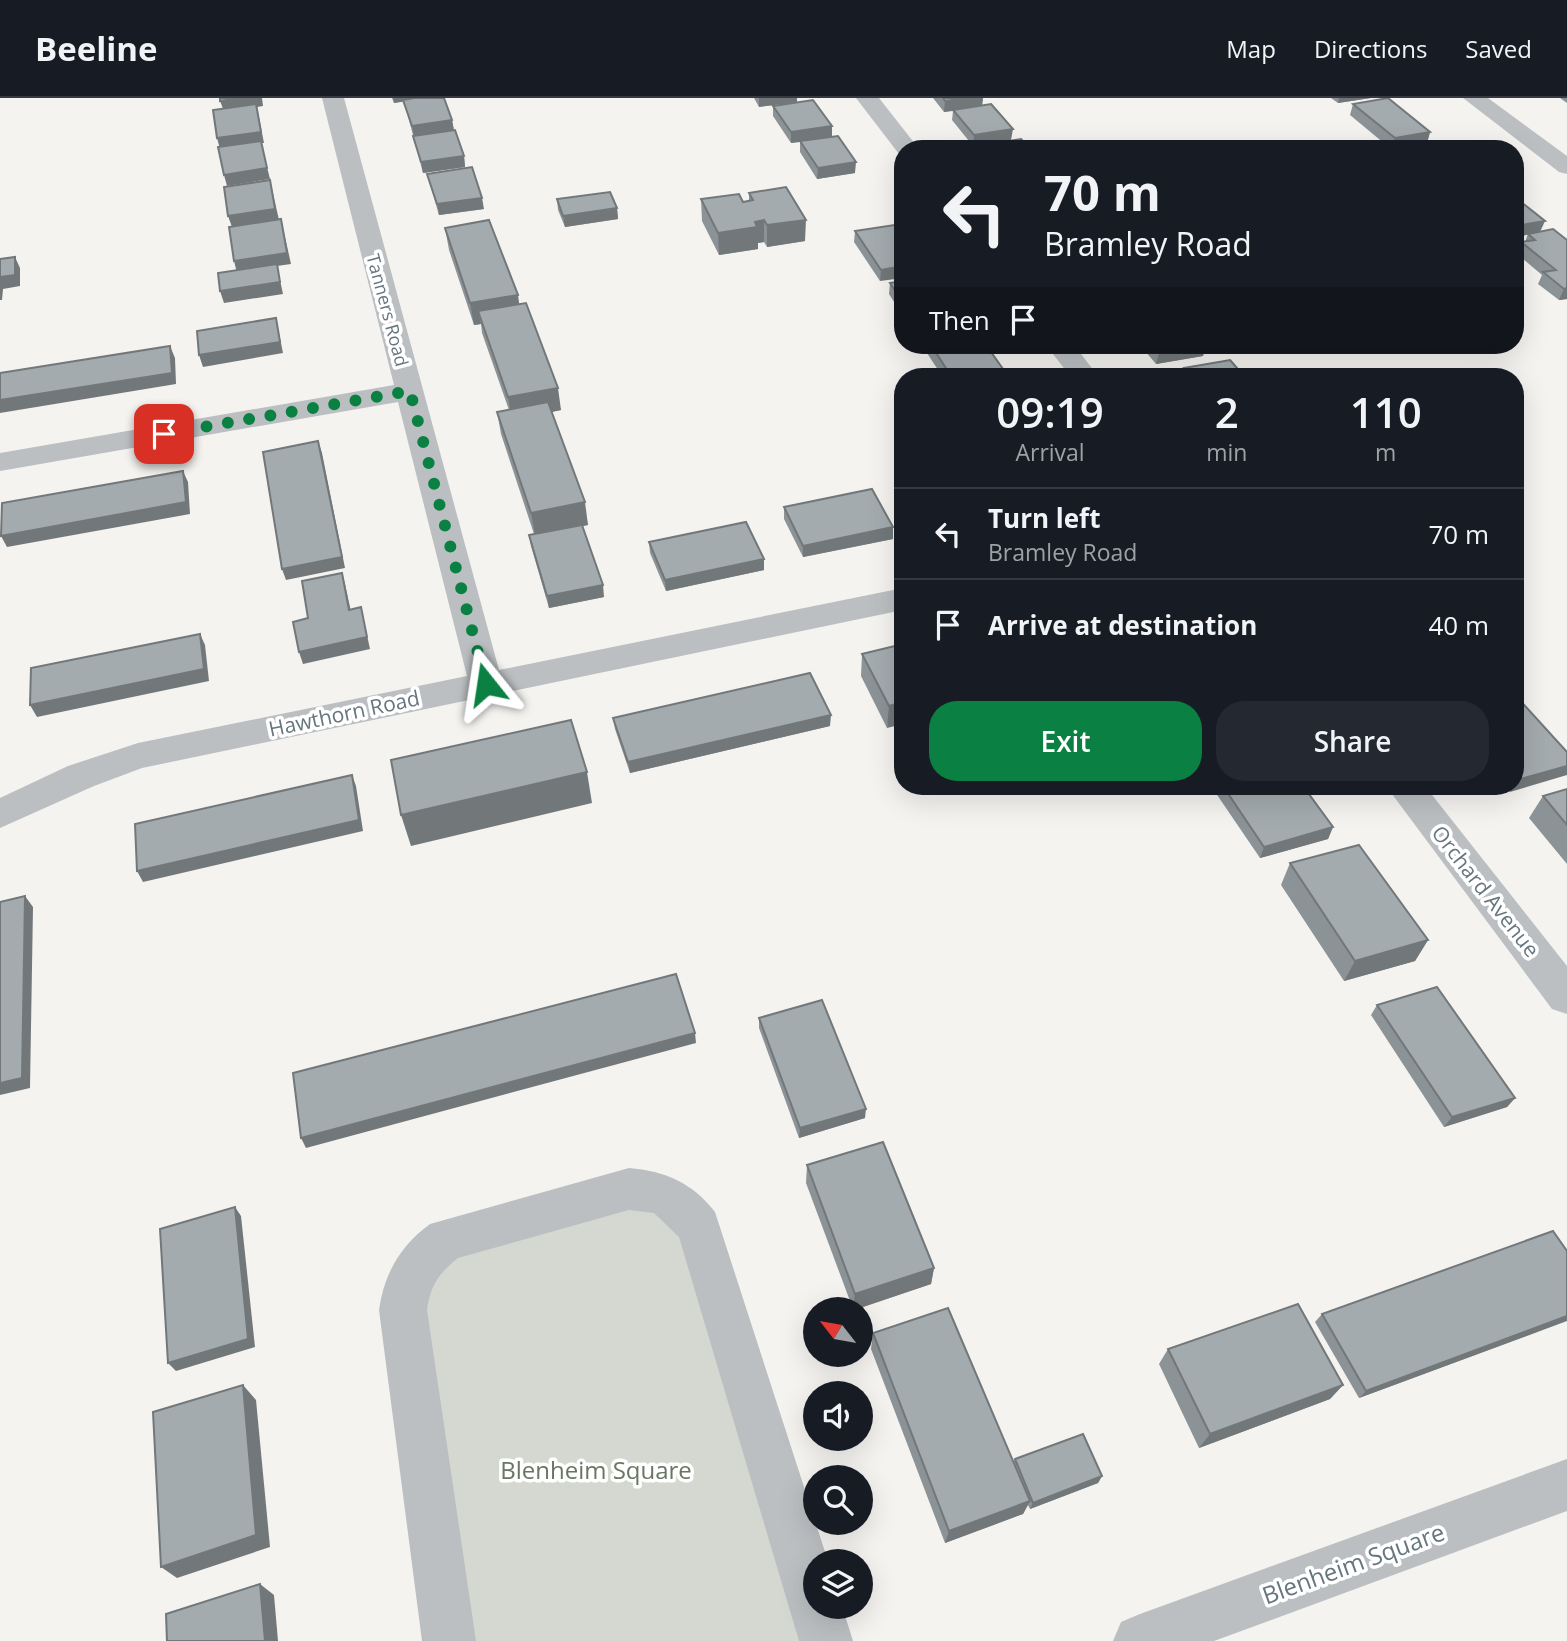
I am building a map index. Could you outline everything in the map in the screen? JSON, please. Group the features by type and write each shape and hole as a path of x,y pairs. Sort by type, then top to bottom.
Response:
{"street":[{"name":"Tanners Road","path":"333,98 486,684"},
{"path":"867,98 899,140"},
{"path":"1474,98 1567,167"},
{"path":"1066,354 1078,368"},
{"path":"0,462 410,391"},
{"name":"Hawthorn Road","path":"0,814 81,776 138,756 894,601"},
{"name":"Orchard Avenue","path":"1411,795 1567,997"},
{"path":"449,1641 403,1310 405,1289 427,1253 446,1240 629,1188 669,1196 685,1208 699,1227 826,1641"},
{"name":"Blenheim Square","path":"1140,1641 1567,1485"}],"green space":[{"name":"Blenheim Square","path":"669,1196 803,1576 803,1619 818,1619 826,1641 449,1641 415,1271 427,1253"}],"building":[{"path":"220,98 241,98 220,101"},
{"path":"444,98 452,120 412,126 403,100"},
{"path":"943,98 967,98 945,101"},
{"path":"1388,98 1430,132 1395,138 1353,104"},
{"path":"813,100 832,126 791,132 773,106"},
{"path":"256,104 261,132 217,138 213,110"},
{"path":"991,104 1013,129 974,135 953,110"},
{"path":"455,130 464,156 421,162 413,136"},
{"path":"838,136 856,162 818,168 800,141"},
{"path":"261,141 267,168 224,175 218,147"},
{"path":"472,167 482,198 437,204 427,174"},
{"path":"270,180 275,209 228,216 224,187"},
{"path":"786,187 806,220 767,225 764,220 755,222 757,227 718,233 701,199 739,194 743,202 753,200 749,193"},
{"path":"610,192 617,208 563,216 557,199"},
{"path":"1524,204 1545,221 1524,225"},
{"path":"281,219 287,253 234,261 229,227"},
{"path":"489,220 518,295 470,303 445,228"},
{"path":"894,225 894,268 881,270 855,231"},
{"path":"1553,229 1567,240 1567,288 1564,289 1543,272 1556,270 1524,244 1524,242 1535,240 1528,234"},
{"path":"15,257 15,275 0,277 0,259"},
{"path":"277,264 280,282 220,291 218,273"},
{"path":"526,303 558,388 508,397 478,311"},
{"path":"276,318 280,342 199,355 197,331"},
{"path":"170,346 172,373 0,400 0,373"},
{"path":"937,354 992,354 1002,368 946,368"},
{"path":"1230,360 1237,368 1184,368"},
{"path":"548,402 585,502 531,513 497,412"},
{"path":"318,441 342,557 282,569 263,452"},
{"path":"183,471 186,502 1,536 2,503"},
{"path":"872,489 893,527 803,546 784,507"},
{"path":"746,522 764,559 665,580 649,542"},
{"path":"582,525 603,585 547,596 529,535"},
{"path":"342,573 349,610 361,607 367,637 299,652 293,622 308,618 302,581"},
{"path":"200,634 204,669 30,705 31,668"},
{"path":"894,646 894,705 889,706 862,654"},
{"path":"810,673 831,715 628,762 613,718"},
{"path":"1524,705 1567,752 1567,766 1524,778"},
{"path":"571,720 587,772 401,815 391,760"},
{"path":"352,775 359,820 137,871 135,824"},
{"path":"1567,789 1567,825 1543,796"},
{"path":"1229,795 1310,795 1333,827 1264,847"},
{"path":"1359,845 1428,940 1355,961 1290,863"},
{"path":"25,896 22,1078 0,1083 0,902"},
{"path":"676,974 695,1033 301,1138 293,1073"},
{"path":"1437,987 1515,1098 1452,1117 1377,1005"},
{"path":"822,1000 866,1109 800,1128 759,1018"},
{"path":"883,1142 934,1268 855,1294 807,1165"},
{"path":"235,1207 248,1339 168,1363 160,1229"},
{"path":"1553,1231 1567,1251 1567,1316 1366,1391 1322,1314"},
{"path":"1298,1304 1343,1385 1210,1434 1168,1349"},
{"path":"948,1308 1030,1501 949,1531 873,1333"},
{"path":"243,1385 256,1535 161,1567 153,1412"},
{"path":"1083,1434 1102,1476 1033,1503 1015,1459"},
{"path":"260,1584 265,1641 167,1641 166,1614"}],"route":[{"path":"164,434 410,391 486,684"}]}
